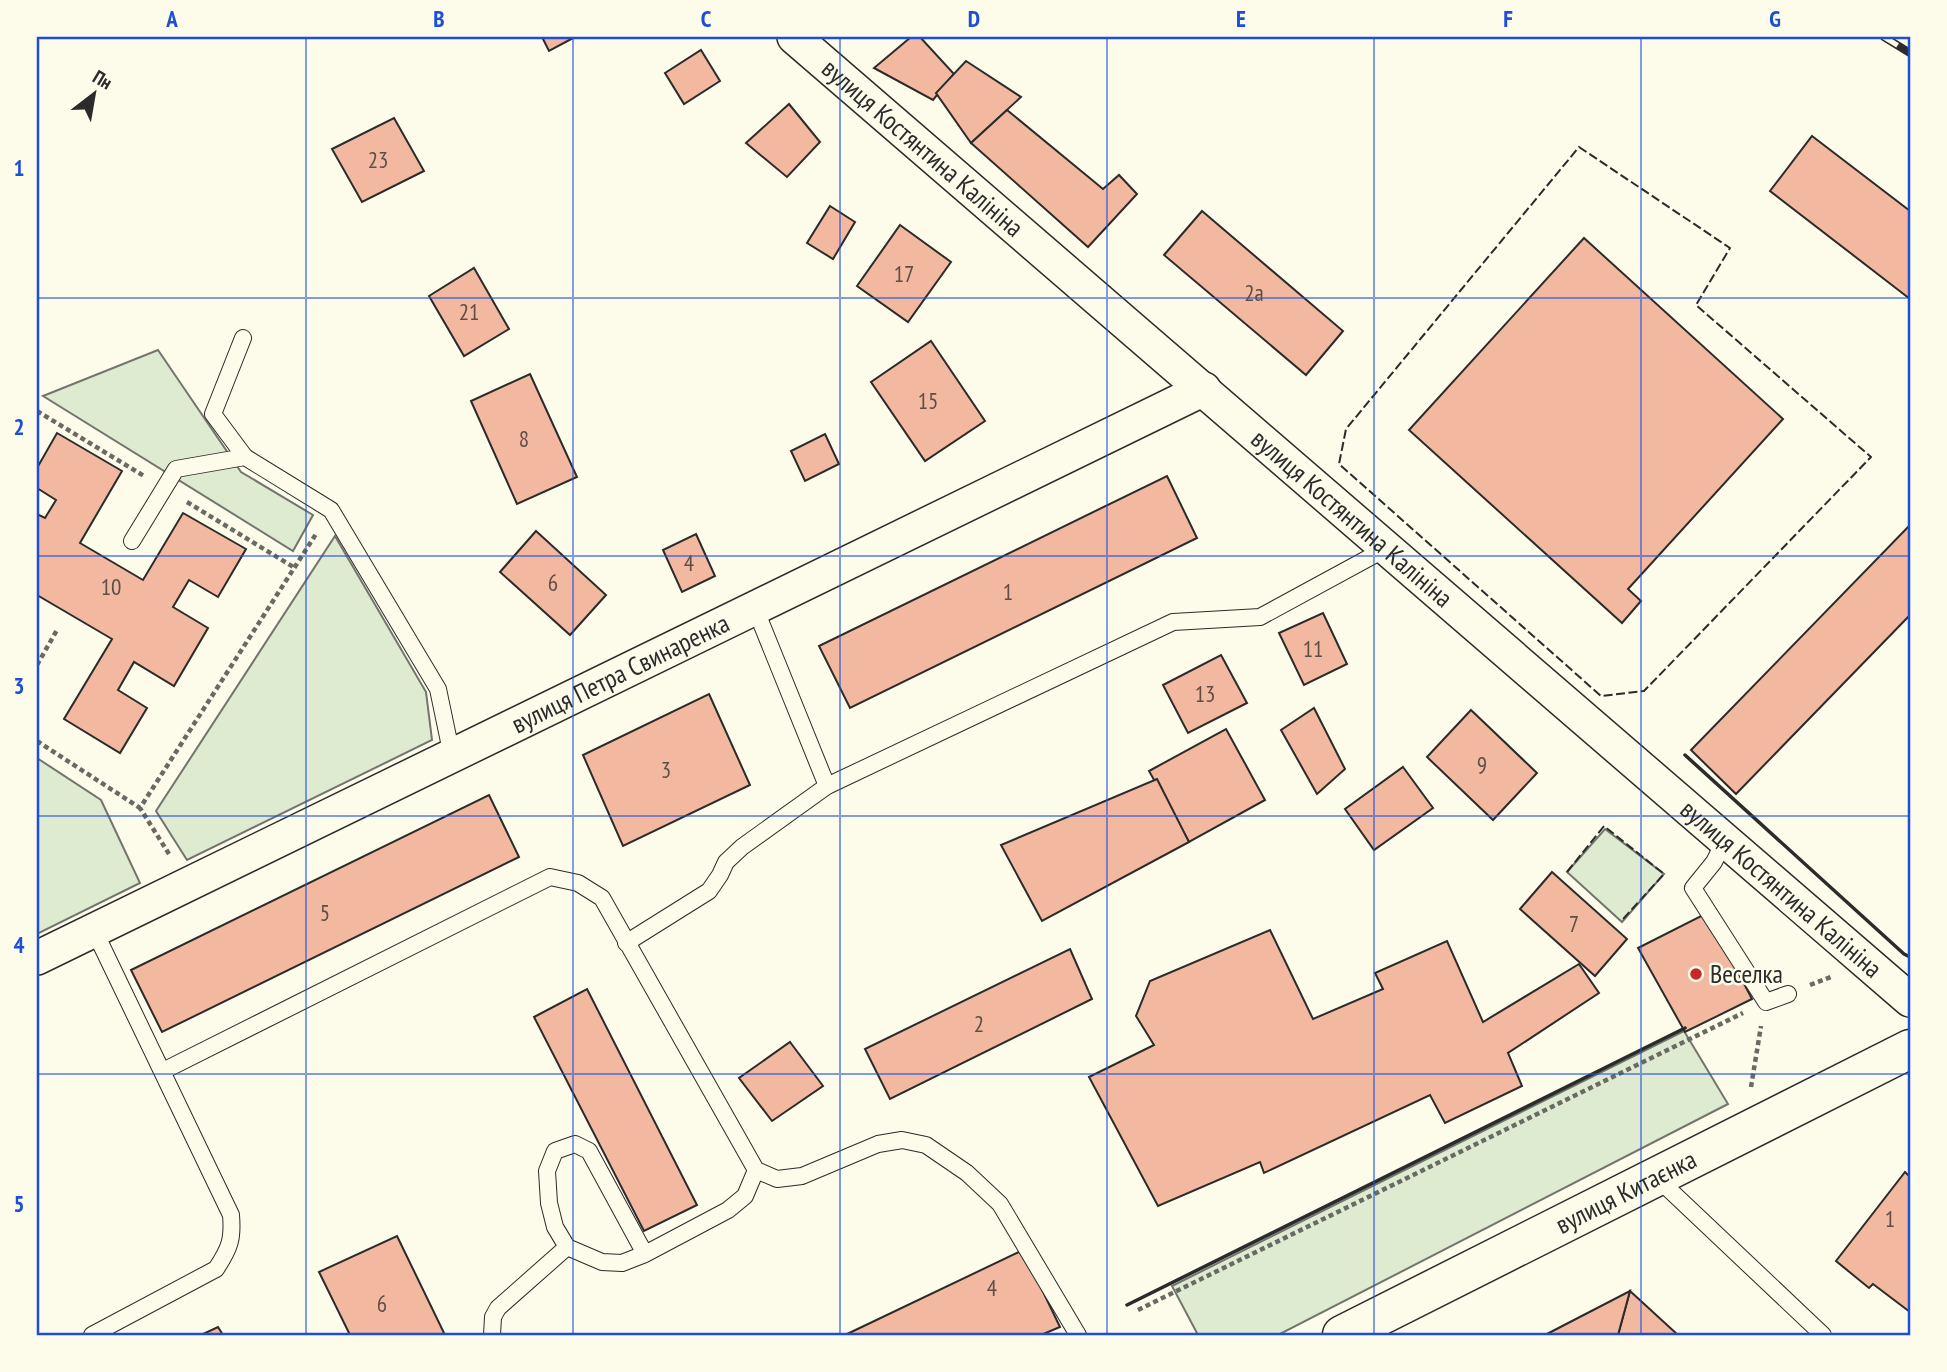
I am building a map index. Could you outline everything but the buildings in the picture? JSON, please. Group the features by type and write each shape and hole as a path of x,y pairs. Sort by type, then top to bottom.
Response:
{"main road":[{"name":"вулиця Китаєнка","path":"1342,1335 1910,1049"}],"street":[{"name":"вулиця Костянтина Калініна","path":"794,37 1910,1000"},
{"name":"вулиця Петра Свинаренка","path":"37,958 1203,389"}],"lane":[{"path":"243,338 214,414 245,457 331,510 438,689 452,756"},
{"path":"132,541 176,469 245,457"},
{"path":"626,943 709,891 726,862 742,847 827,786 1173,622 1260,617 1387,548"},
{"path":"755,608 827,786"},
{"path":"1725,841 1714,862 1693,888 1766,1002 1788,993"},
{"path":"163,1071 550,877 578,883 602,898 756,1170 778,1179 802,1176 878,1144 902,1140 926,1145 967,1173 1000,1204 1078,1335"},
{"path":"92,1335 216,1269 227,1252 233,1234 231,1215 94,930"},
{"path":"645,1254 589,1151 575,1144 555,1151 547,1171 555,1227 567,1247 602,1262 622,1264 645,1254 728,1210 745,1196 756,1170"},
{"path":"1656,1177 1823,1335"},
{"path":"492,1335 493,1317 498,1308 567,1247"}],"path":[{"path":"140,808 323,524"},
{"path":"37,665 57,630"},
{"path":"37,741 140,808 188,884"},
{"path":"1742,1133 1766,1002"},
{"path":"1138,1310 1766,1002"}],"green space":[{"path":"158,350 241,472 313,515 293,551 43,396"},
{"path":"335,536 426,692 432,740 187,860 156,811"},
{"path":"37,758 101,800 140,883 37,934"},
{"path":"1605,829 1664,874 1622,922 1567,872"},
{"path":"1684,1031 1728,1104 1278,1335 1198,1335 1172,1286"}],"railway":[{"path":"1884,37 1910,53"}],"fence":[{"path":"1579,147 1730,248 1696,305 1871,457 1644,691 1601,696 1339,464 1346,429 1579,147"},
{"path":"1567,872 1604,826 1664,874 1623,919"}],"wall":[{"path":"1685,755 1910,957"},
{"path":"1127,1305 1685,1028"}],"place":[{"name":"Веселка","path":"1696,974"}]}
